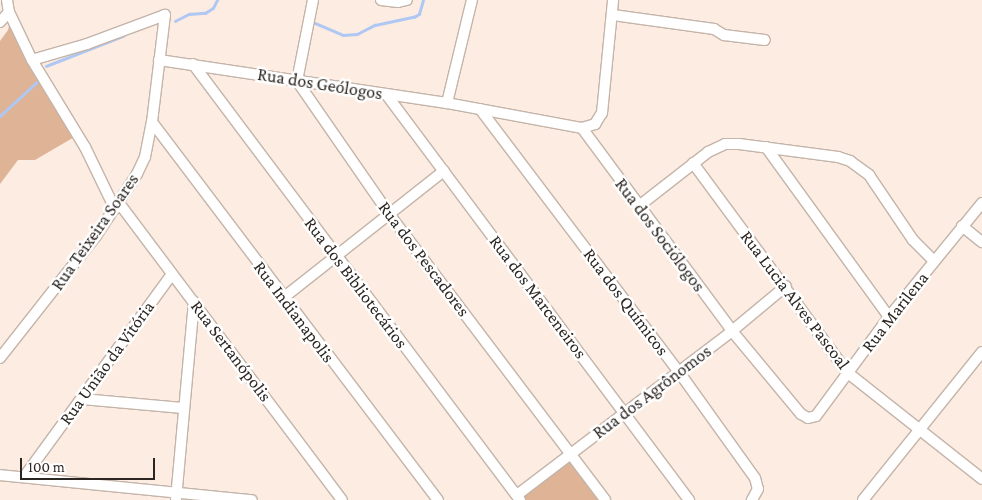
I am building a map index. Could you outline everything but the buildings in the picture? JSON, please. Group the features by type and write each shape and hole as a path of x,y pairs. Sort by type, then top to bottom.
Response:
{"street":[{"name":"Rua Sertanópolis","path":"7,0 9,12 32,60 86,147 117,206 194,302 342,500"},
{"path":"297,81 313,0"},
{"path":"381,0 398,2 407,0"},
{"path":"448,103 472,0"},
{"path":"480,109 582,128 595,124 602,113 613,0"},
{"path":"0,22 9,12"},
{"name":"Rua Teixeira Soares","path":"0,358 117,206 137,174 145,157 152,122 165,15 87,44 32,60"},
{"path":"613,15 714,29 724,35 765,40"},
{"name":"Rua dos Geólogos","path":"159,60 480,109"},
{"name":"Rua dos Bibliotecários","path":"193,64 518,498"},
{"name":"Rua dos Pescadores","path":"297,81 389,214 604,500"},
{"name":"Rua dos Marceneiros","path":"386,94 689,500"},
{"name":"Rua dos Químicos","path":"480,109 679,372 755,478 758,489 752,500"},
{"name":"Rua Indianapolis","path":"152,122 283,298 438,500"},
{"name":"Rua dos Sociólogos","path":"582,128 732,331 800,414 808,418"},
{"path":"639,206 708,152 726,144 766,147 838,157 860,166 876,184 913,240 934,261"},
{"path":"766,147 888,317"},
{"name":"Rua Lucia Alves Pascoal","path":"693,164 786,286 848,372 982,479"},
{"path":"283,298 444,171"},
{"name":"Rua Marilena","path":"808,418 816,416 888,317 982,204"},
{"path":"962,226 982,242"},
{"name":"Rua União da Vitória","path":"24,476 172,274"},
{"name":"Rua dos Agrônomos","path":"518,498 571,454 732,331 786,286"},
{"path":"176,497 194,302"},
{"path":"864,500 919,428 982,352"},
{"path":"82,398 183,408"},
{"path":"0,475 24,476 176,497 252,500"}],"shaded area":[{"path":"10,21 20,47 76,136 35,160 18,160 0,184 0,41 8,30"},
{"path":"571,454 605,500 520,500 517,495"}],"waterway":[{"path":"175,21 189,14 205,13 213,8 217,0"},
{"path":"315,23 343,35 357,34 375,25 414,17 419,14 423,0"},
{"path":"46,66 123,36"},
{"path":"0,116 39,80"}]}
